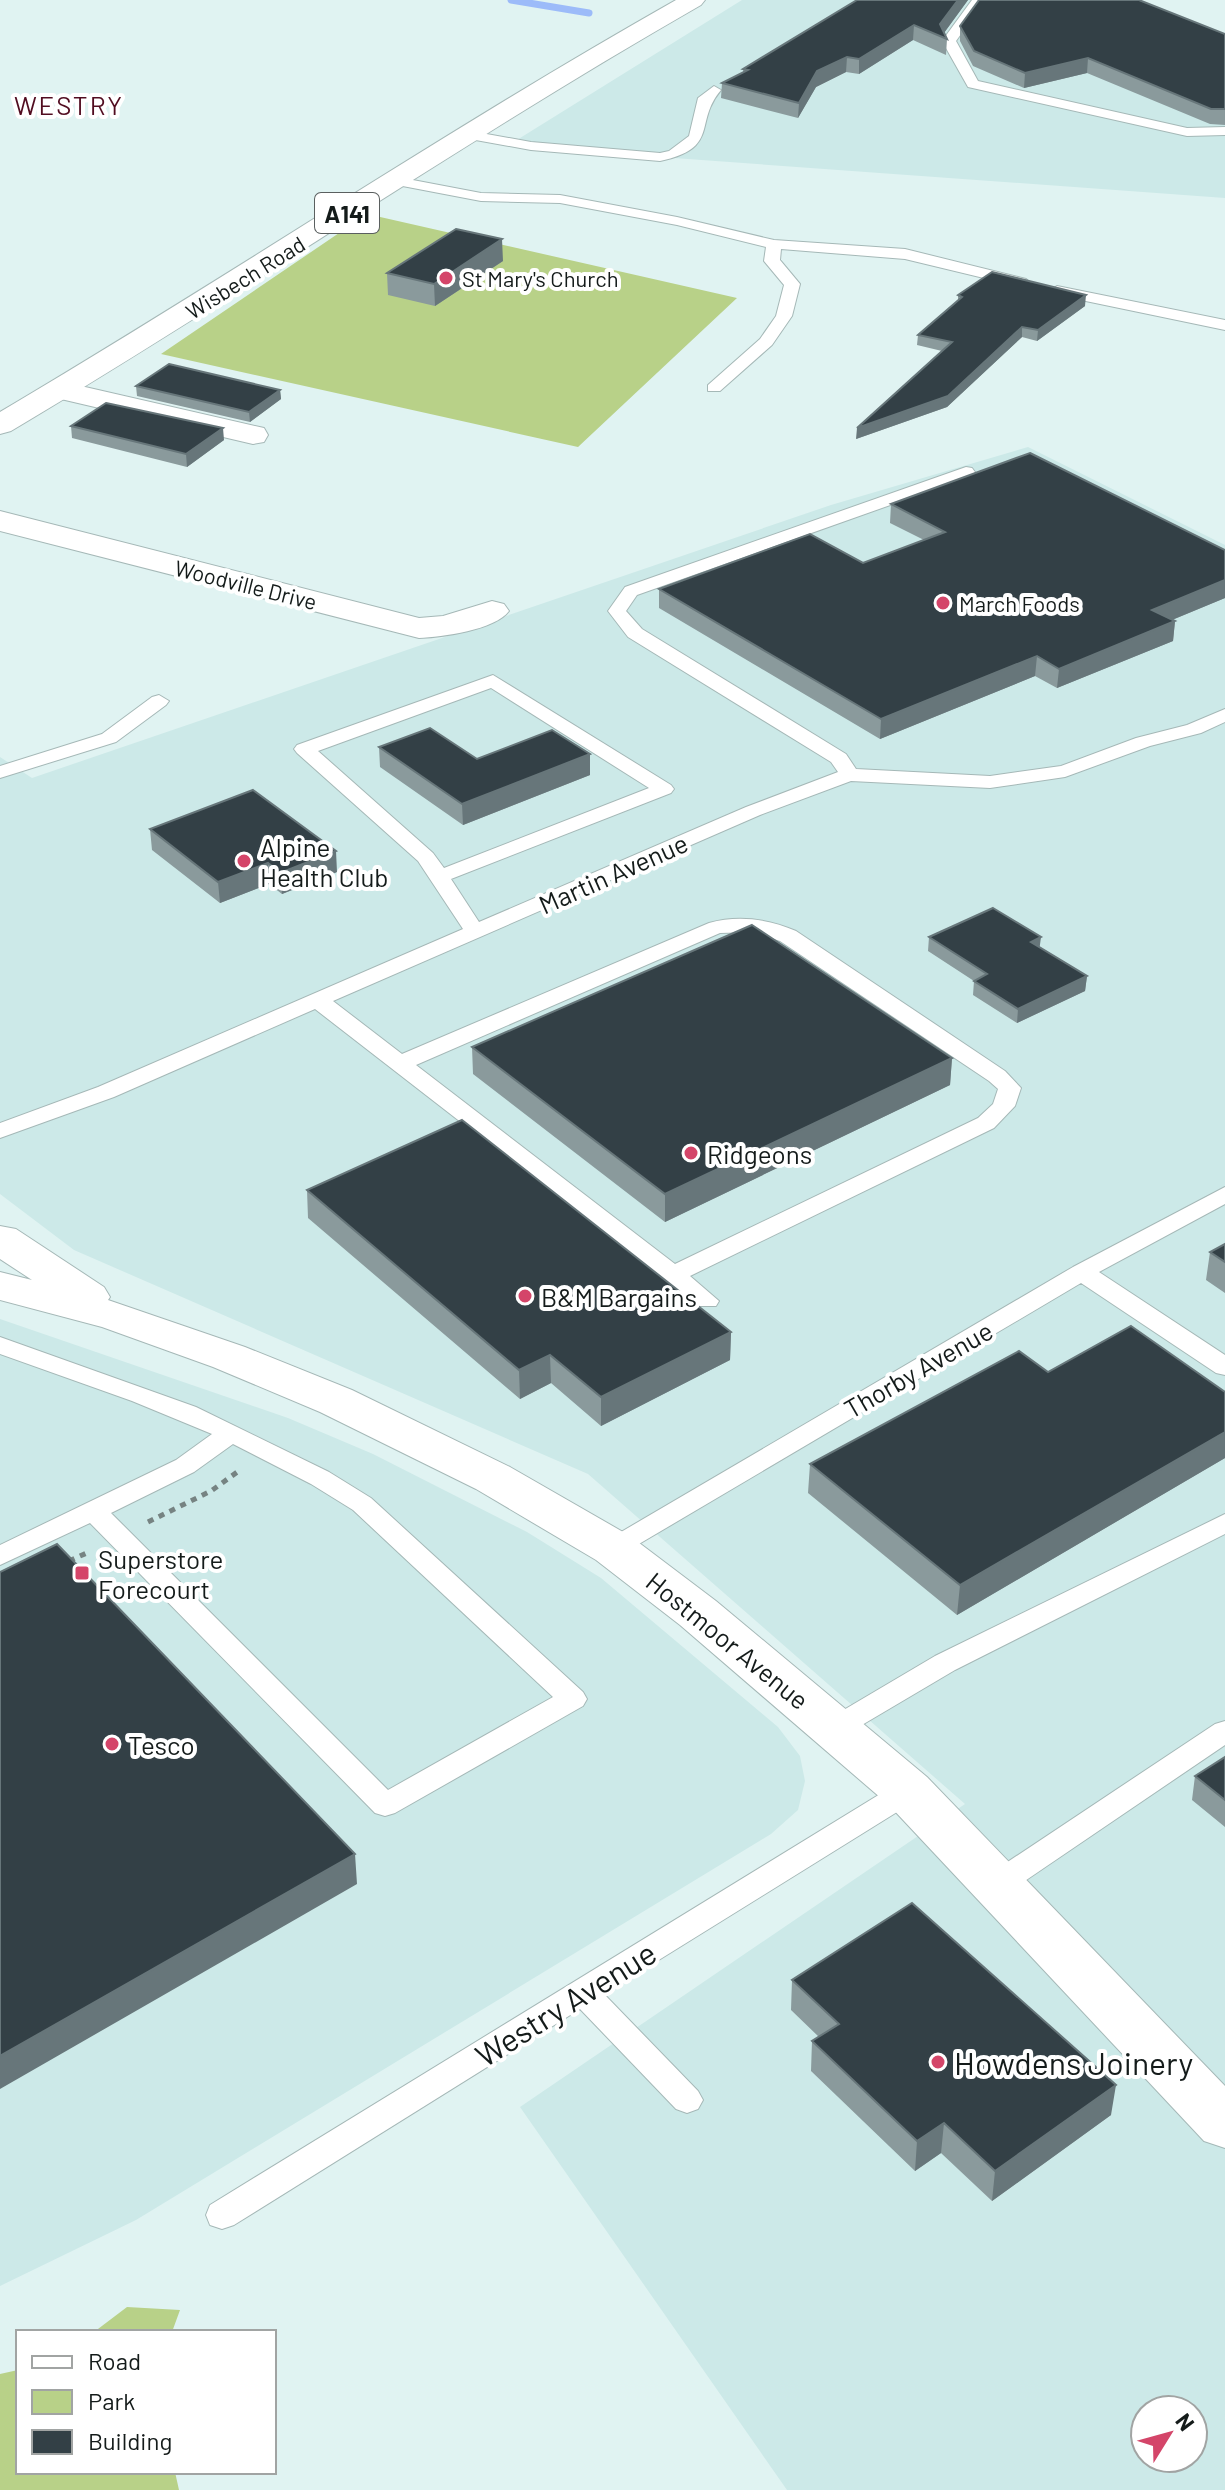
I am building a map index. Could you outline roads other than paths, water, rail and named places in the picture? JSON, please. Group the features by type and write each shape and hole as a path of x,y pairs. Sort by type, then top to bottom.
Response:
{"main road":[{"name":"Wisbech Road","path":"0,425 584,62 693,0"},
{"path":"59,390 253,435"},
{"name":"Woodville Drive","path":"0,521 419,628 447,626 492,611"},
{"name":"Hostmoor Avenue","path":"0,1239 118,1317"},
{"name":"Hostmoor Avenue","path":"0,1286 118,1317 229,1357 336,1401 493,1478 613,1548 698,1613 908,1791 1225,2124"}],"lane":[{"path":"979,0 949,41 973,84 1187,132 1225,131"},
{"path":"470,135 531,146 660,157 674,154 696,138 705,98 714,90"},
{"path":"397,181 481,197 560,199 677,221 774,244 905,254 1119,306 1165,309 1225,325"},
{"path":"714,388 766,342 784,316 792,284 772,261 774,244"},
{"path":"849,775 839,758 635,633 617,611 631,591 966,472"},
{"path":"439,877 664,789 493,681 304,749 426,857 439,877 476,933"},
{"path":"0,772 109,738 159,701"},
{"name":"Martin Avenue","path":"0,1141 10,1127 106,1092 320,1002 753,811 849,775 990,782 1065,771 1143,742 1194,729 1225,715"},
{"path":"988,761 1006,780"},
{"path":"401,1063 716,927 743,923 769,927 788,936 997,1076 1010,1088 1004,1106 986,1123 673,1275"},
{"path":"320,1002 707,1301"},
{"name":"Thorby Avenue","path":"613,1548 1082,1272 1225,1194"},
{"path":"1082,1272 1225,1367"},
{"path":"0,1345 122,1387 231,1433 333,1485 362,1504 573,1699 385,1805 94,1511"},
{"path":"0,1556 185,1466 231,1433"},
{"path":"835,1728 945,1663 1225,1523"},
{"path":"996,1885 1225,1731"},
{"name":"Westry Avenue","path":"222,2215 908,1791"},
{"path":"583,1992 687,2100"}],"waterway":[{"path":"511,0 589,13"}],"place":[{"name":"St Mary's Church","path":"446,278"},
{"name":"March Foods","path":"943,603"},
{"name":"Alpine Health Club","path":"244,861"},
{"name":"Ridgeons","path":"691,1153"},
{"name":"B&M Bargains","path":"525,1296"},
{"name":"Superstore Forecourt","path":"82,1573"},
{"name":"Tesco","path":"112,1744"},
{"name":"Howdens Joinery","path":"938,2062"}],"district":[{"name":"WESTRY","path":"69,104"}]}
